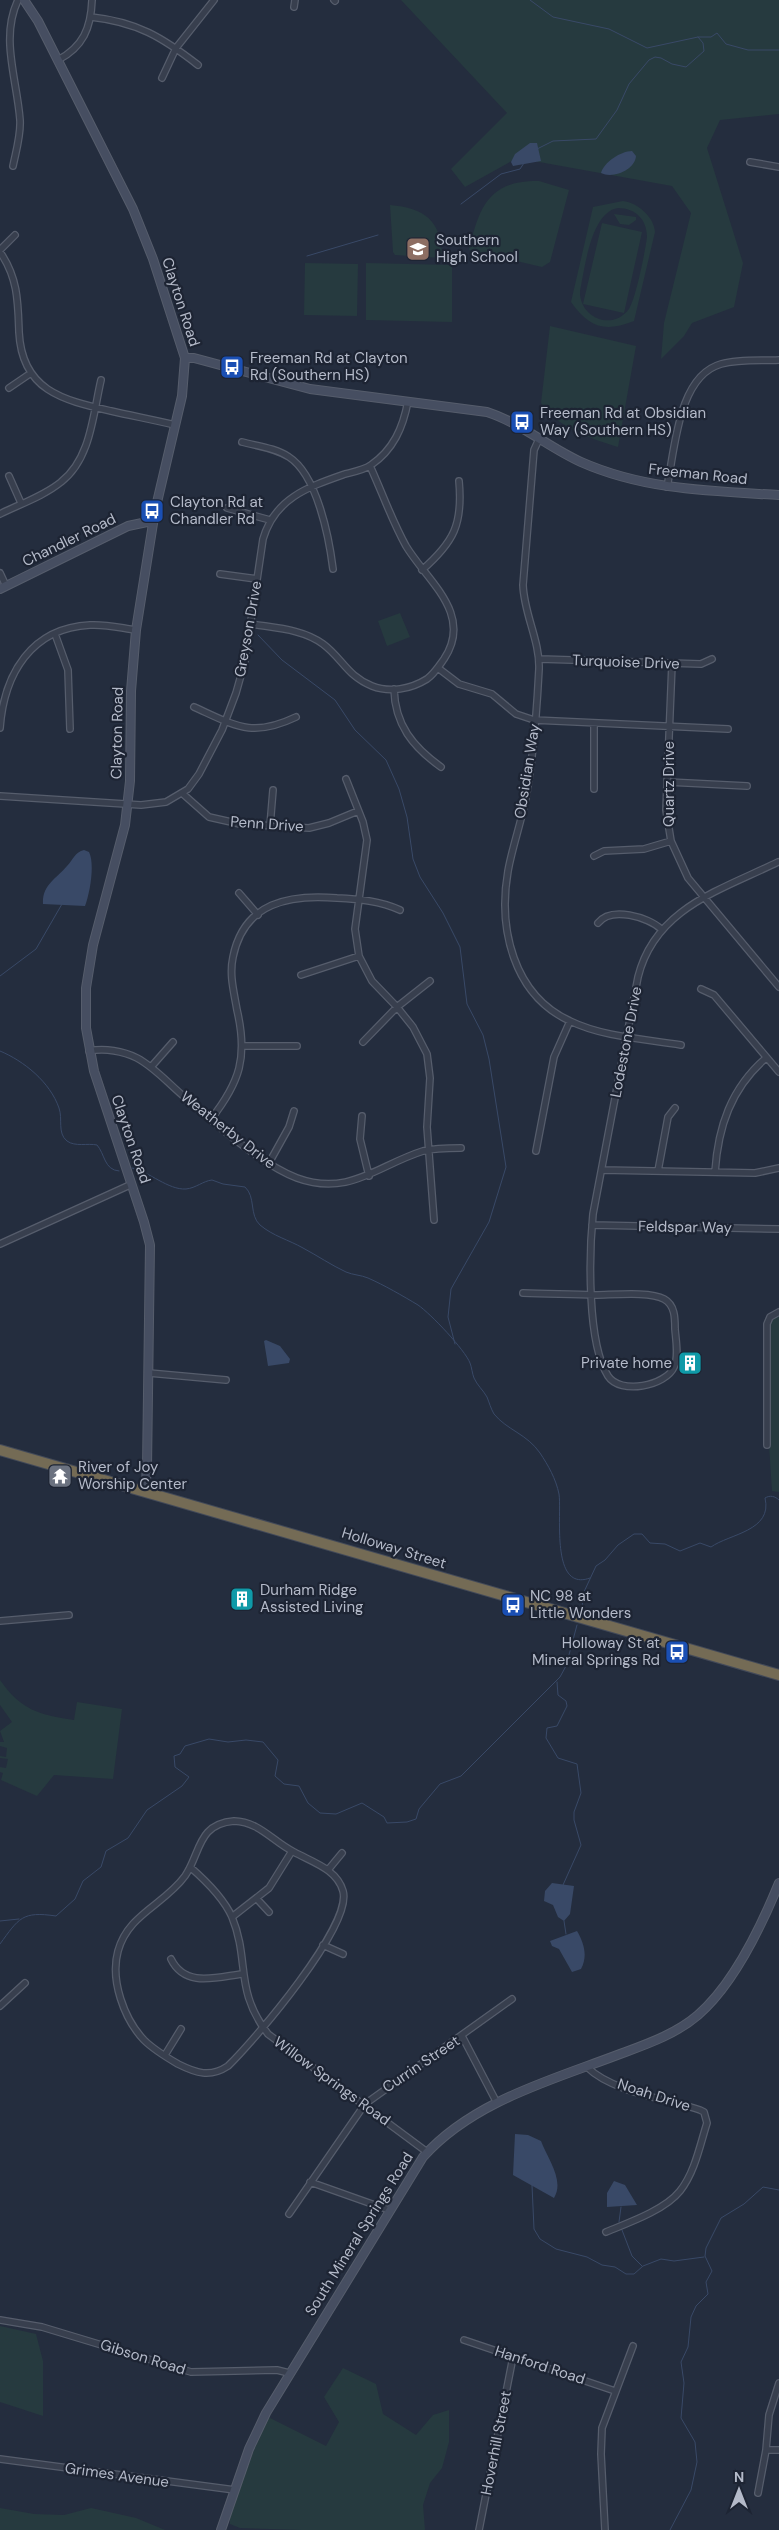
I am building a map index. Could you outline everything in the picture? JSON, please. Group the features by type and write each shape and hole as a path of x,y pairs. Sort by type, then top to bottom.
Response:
{"highway":[{"name":"Holloway Street","path":"0,1450 779,1675"}],"street":[{"path":"13,166 20,122 4,38 7,20 18,0"},
{"name":"Clayton Road","path":"24,0 38,20 140,226 176,324 185,358 184,387 153,524 136,630 131,691 128,805 120,850 93,945 87,980 85,1013 89,1051 101,1094 148,1233 150,1252 149,1373 145,1492"},
{"path":"58,60 81,43 91,17 92,0"},
{"path":"162,78 176,48 214,0"},
{"path":"294,7 295,0"},
{"path":"91,17 138,26 160,37 198,65"},
{"path":"750,162 779,166"},
{"path":"15,235 0,251 11,268 15,281 20,347 36,381 56,395 78,404 175,425"},
{"name":"Freeman Road","path":"185,358 194,358 310,389 487,412 513,423 539,439 594,467 628,479 667,487 779,495"},
{"path":"667,487 685,398 696,380 720,364 779,360"},
{"path":"9,388 31,373"},
{"path":"0,514 56,486 72,471 85,447 100,380"},
{"name":"Greyson Drive","path":"0,796 128,805 159,803 182,794 191,787 225,721 236,693 245,661 263,539 270,520 288,499 311,487 370,466 398,437 408,401"},
{"name":"Obsidian Way","path":"539,439 534,450 523,585 525,608 540,659 528,786 507,879 507,922 512,956 524,981 545,1006 570,1021 594,1029 681,1045"},
{"path":"242,442 289,457 304,472 327,531 333,569"},
{"path":"251,624 307,635 324,644 343,666 360,680 377,688 407,688 429,677 438,668 451,645 452,616 444,596 422,570 406,545 370,466"},
{"path":"9,476 21,503"},
{"path":"422,570 446,547 456,530 459,515 460,481"},
{"path":"227,508 270,520"},
{"name":"Chandler Road","path":"3,588 128,526 147,522 153,524"},
{"path":"0,573 3,588"},
{"path":"220,574 257,580"},
{"path":"0,728 2,691 22,660 37,645 55,634 89,625 136,630"},
{"path":"55,634 68,670 70,729"},
{"name":"Turquoise Drive","path":"540,659 672,664 701,664 712,659"},
{"name":"Quartz Drive","path":"672,664 666,817 670,841 684,871 779,987"},
{"path":"438,668 459,684 492,694 516,714 535,720 728,729"},
{"path":"394,689 398,716 406,734 417,748 441,767"},
{"path":"194,708 225,721 263,729 274,727 296,717"},
{"path":"594,724 594,789"},
{"path":"346,779 367,840 355,929 359,956 372,981 397,1007 418,1035 427,1054 430,1078 427,1127 434,1220"},
{"path":"668,782 747,786"},
{"path":"270,826 273,790"},
{"name":"Penn Drive","path":"182,794 209,817 229,823 314,827 358,811"},
{"path":"594,856 604,851 644,849 670,841"},
{"name":"Lodestone Drive","path":"523,1293 591,1294 651,1296 668,1302 675,1316 675,1366 667,1376 657,1381 631,1387 619,1386 606,1373 593,1324 591,1294 592,1225 641,965 652,941 661,929 679,912 778,862"},
{"path":"239,893 258,915"},
{"path":"211,1119 226,1099 237,1079 243,1046 232,985 232,965 240,937 258,915 274,904 292,898 313,896 359,899 381,903 400,910"},
{"path":"598,924 601,920 610,917 628,916 648,920 661,929"},
{"path":"301,975 359,956"},
{"path":"363,1042 397,1007 430,981"},
{"path":"702,989 714,995 779,1072"},
{"path":"536,1151 554,1057 570,1021"},
{"path":"151,1067 173,1042"},
{"path":"243,1046 297,1046"},
{"name":"Weatherby Drive","path":"89,1051 119,1052 137,1058 151,1067 211,1119 269,1163 294,1177 320,1183 353,1181 369,1176 430,1149 460,1148"},
{"path":"715,1172 722,1127 728,1106 743,1080 766,1058"},
{"path":"658,1171 668,1118 675,1108"},
{"path":"269,1163 289,1127 294,1111"},
{"path":"362,1116 360,1140 369,1176"},
{"path":"602,1170 755,1173 779,1168"},
{"path":"0,1244 132,1184"},
{"name":"Feldspar Way","path":"592,1225 779,1229"},
{"path":"767,1444 767,1324 770,1317 779,1312"},
{"path":"149,1373 226,1380"},
{"path":"0,1621 69,1615"},
{"path":"229,1821 244,1821 256,1825 292,1851 328,1870 339,1881 344,1899 338,1920 292,1993 240,2054 216,2073 207,2074 193,2071 165,2055 142,2037 123,2002 116,1978 117,1956 123,1938 132,1923 177,1886 190,1867 201,1840 219,1824 229,1821"},
{"path":"232,1917 257,1899 276,1880 292,1851"},
{"path":"328,1870 342,1853"},
{"name":"Willow Springs Road","path":"190,1867 207,1884 232,1917 249,2003 263,2028 285,2049 364,2104 428,2152"},
{"name":"South Mineral Springs Road","path":"221,2530 254,2438 289,2373 389,2210 428,2152 454,2129 518,2092 674,2032 709,2005 736,1967 759,1926 779,1883"},
{"path":"257,1899 269,1912"},
{"path":"323,1945 344,1954"},
{"path":"172,1958 180,1972 195,1978 242,1974"},
{"path":"0,2006 26,1983"},
{"name":"Currin Street","path":"289,2214 364,2104 512,1999"},
{"path":"165,2055 181,2029"},
{"path":"462,2036 498,2103"},
{"name":"Noah Drive","path":"587,2067 606,2079 700,2110 706,2116 707,2123 692,2170 680,2191 669,2201 606,2232"},
{"path":"310,2182 389,2210"},
{"name":"Gibson Road","path":"0,2320 42,2327 191,2372 277,2370 289,2373"},
{"name":"Hanford Road","path":"464,2340 616,2391"},
{"path":"605,2530 601,2454 602,2428 633,2346"},
{"name":"Hoverhill Street","path":"479,2530 513,2357"},
{"path":"758,2493 766,2450 769,2416 779,2383"},
{"path":"766,2450 779,2450"},
{"name":"Grimes Avenue","path":"0,2459 234,2490"}],"green space":[{"path":"401,0 779,0 779,114 720,120 707,148 743,263 734,307 692,323 684,336 661,359 664,323 691,213 672,186 517,158 465,187 451,169 507,113"},
{"path":"539,181 569,190 550,262 542,267 469,250 477,221 489,199 508,185"},
{"path":"623,201 629,202 644,212 654,226 655,232 634,321 614,327 606,327 591,322 571,302 593,207","holes":["618,208 630,210 643,220 647,237 646,244 637,285 629,309 622,316 614,320 606,320 598,318 585,308 581,300 580,291 587,255 595,230 601,219 609,212"]},
{"path":"390,205 413,209 429,219 439,235 442,258 395,255 393,252"},
{"path":"614,214 636,217 636,220 629,225 620,224"},
{"path":"602,223 642,232 624,313 583,304"},
{"path":"305,263 358,264 357,316 304,315"},
{"path":"366,263 452,265 452,322 366,320"},
{"path":"550,326 636,346 618,447 575,431 556,419 541,403"},
{"path":"400,613 410,637 387,646 378,621"},
{"path":"779,1313 779,1492 772,1491 769,1445 768,1324 773,1315"},
{"path":"0,1680 23,1705 51,1716 74,1720 77,1702 122,1709 113,1779 54,1775 37,1796 1,1780 3,1773 0,1772 0,1767 6,1768 8,1759 0,1758 0,1756 6,1757 7,1748 0,1746 0,1742 4,1742 0,1731 12,1722 0,1705"},
{"path":"0,2326 36,2334 43,2361 43,2416 0,2402"},
{"path":"343,2368 376,2384 383,2414 416,2435 433,2415 449,2410 449,2442 442,2468 430,2483 423,2505 425,2530 301,2530 240,2528 230,2524 230,2516 268,2417 326,2446 339,2422 324,2397"},
{"path":"0,2508 34,2514 64,2515 91,2508 136,2518 165,2530 0,2530"}],"water":[{"path":"530,143 537,143 541,161 513,166 511,162 515,154"},
{"path":"632,151 636,156 635,161 628,169 611,175 601,173 614,158"},
{"path":"84,850 89,852 92,864 89,894 85,906 43,904 43,897 47,887 76,854"},
{"path":"266,1340 280,1346 290,1359 289,1363 268,1366 264,1341"},
{"path":"552,1883 574,1886 570,1914 564,1921 558,1917 553,1905 544,1901 545,1891"},
{"path":"577,1931 582,1940 585,1954 581,1969 572,1972 559,1949 552,1946 550,1941"},
{"path":"515,2134 528,2135 541,2141 556,2177 557,2191 554,2198 513,2175"},
{"path":"614,2181 625,2185 637,2205 607,2207 607,2193"}],"waterway":[{"path":"530,0 553,17 609,29 647,48 698,37 711,37 717,33 726,44 748,50 779,50"},
{"path":"537,149 553,141 596,139 617,110 629,84 649,60 655,57 661,58 672,64 686,67 704,51 703,43 698,37"},
{"path":"461,204 501,174 520,169 524,163"},
{"path":"307,256 378,235"},
{"path":"258,635 282,660 335,700 355,730 386,760 399,789 407,817 413,859 420,877 443,913 460,947 467,1004 483,1035 489,1059 506,1167 489,1222 451,1289 448,1317 455,1344"},
{"path":"0,976 36,949 62,904"},
{"path":"0,1051 18,1060 43,1081 55,1098 59,1108 61,1130 64,1138 74,1144 97,1145 110,1168 119,1171"},
{"path":"132,1168 179,1189 190,1188 212,1180 223,1184 245,1187 250,1196 257,1221 265,1229 346,1272 365,1277 380,1284 418,1305 431,1316 467,1357 474,1378 487,1397 494,1414 529,1441 549,1467 559,1494 563,1563 569,1574 577,1579 590,1578"},
{"path":"582,1611 583,1594 596,1566 605,1560 618,1545 634,1534 642,1534 650,1543 665,1544 680,1551 700,1543 711,1547 756,1525 766,1509 765,1498 772,1496 779,1500"},
{"path":"0,1944 22,1918 36,1915 56,1916 75,1899 83,1881 101,1867 106,1851 128,1838 147,1810 182,1786 189,1777 175,1767 174,1756 180,1754 185,1746 209,1739 228,1742 246,1740 263,1742 278,1760 275,1776 284,1784 299,1786 308,1803 320,1813 336,1814 362,1803 384,1817 387,1823 407,1822 416,1819 419,1809 440,1784 461,1776 560,1677 566,1666 577,1625"},
{"path":"557,1682 558,1695 566,1701 567,1706 557,1726 547,1728 546,1738 558,1758 577,1764 581,1793 574,1812 574,1820 581,1845 563,1885"},
{"path":"0,1921 19,1919"},
{"path":"564,1921 566,1934"},
{"path":"532,2185 534,2229 540,2239 556,2249 587,2257 602,2265 615,2267 626,2274 634,2274 643,2266 661,2259 674,2261 704,2257"},
{"path":"670,2530 691,2490 697,2462 695,2442 681,2418 684,2383 681,2362 688,2347 691,2317 696,2306 708,2294 706,2282 712,2271 705,2256 706,2248 721,2218 744,2204 763,2187 779,2190"},
{"path":"619,2222 621,2207"},
{"path":"622,2230 632,2256 642,2266"}],"place":[{"name":"Southern High School","path":"418,249"},
{"name":"Freeman Rd at Clayton Rd (Southern HS)","path":"232,367"},
{"name":"Freeman Rd at Obsidian Way (Southern HS)","path":"522,422"},
{"name":"Clayton Rd at Chandler Rd","path":"152,511"},
{"name":"Private home","path":"690,1363"},
{"name":"River of Joy Worship Center","path":"60,1476"},
{"name":"Durham Ridge Assisted Living","path":"242,1599"},
{"name":"NC 98 at Little Wonders","path":"513,1605"},
{"name":"Holloway St at Mineral Springs Rd","path":"677,1652"}]}
